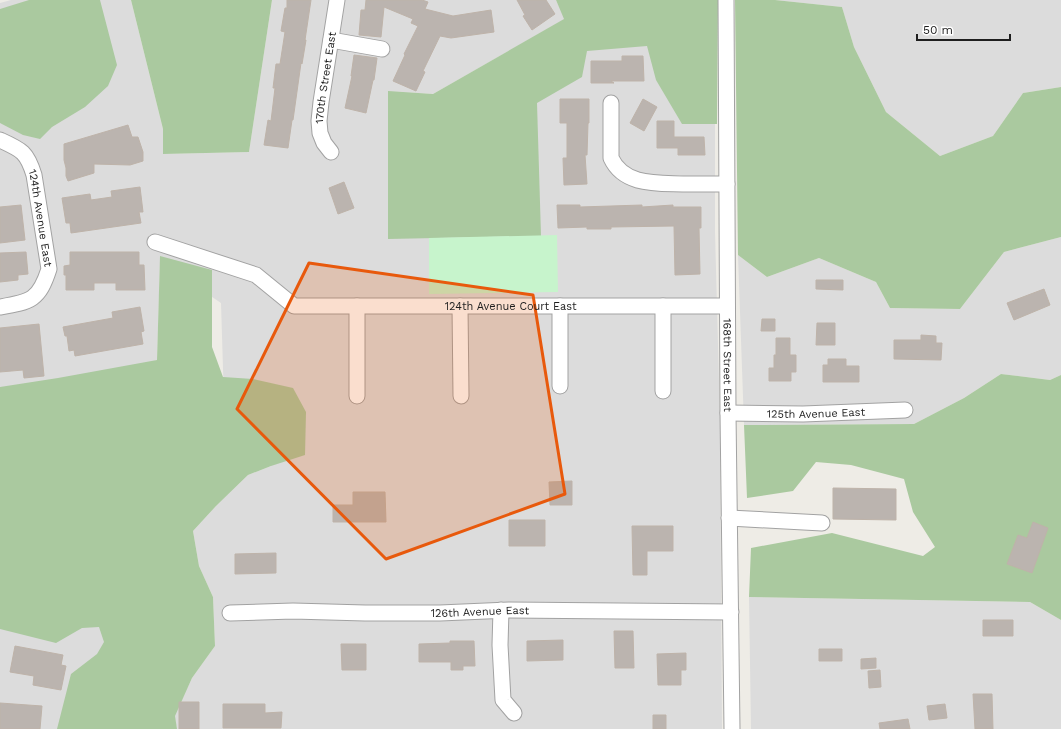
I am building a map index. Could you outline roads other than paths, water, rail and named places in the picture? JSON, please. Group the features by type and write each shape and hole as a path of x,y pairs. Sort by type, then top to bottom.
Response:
{"street":[{"name":"170th Street East","path":"331,152 320,133 319,121 337,0"},
{"name":"168th Street East","path":"726,0 727,306 732,729"},
{"path":"331,40 382,48"},
{"path":"611,103 611,158 621,172 634,179 654,183 727,184"},
{"name":"124th Avenue East","path":"0,140 23,152 30,163 34,175 49,268 44,283 37,294 25,302 0,306"},
{"name":"124th Avenue Court East","path":"155,242 256,274 294,306 727,306"},
{"path":"357,306 357,396"},
{"path":"460,306 460,396"},
{"path":"560,306 560,386"},
{"path":"663,306 664,391"},
{"name":"125th Avenue East","path":"728,413 803,414 905,410"},
{"path":"729,518 822,523"},
{"path":"501,610 500,646 503,700 514,713"},
{"name":"126th Avenue East","path":"230,613 293,611 440,613 501,610 731,612"}]}
